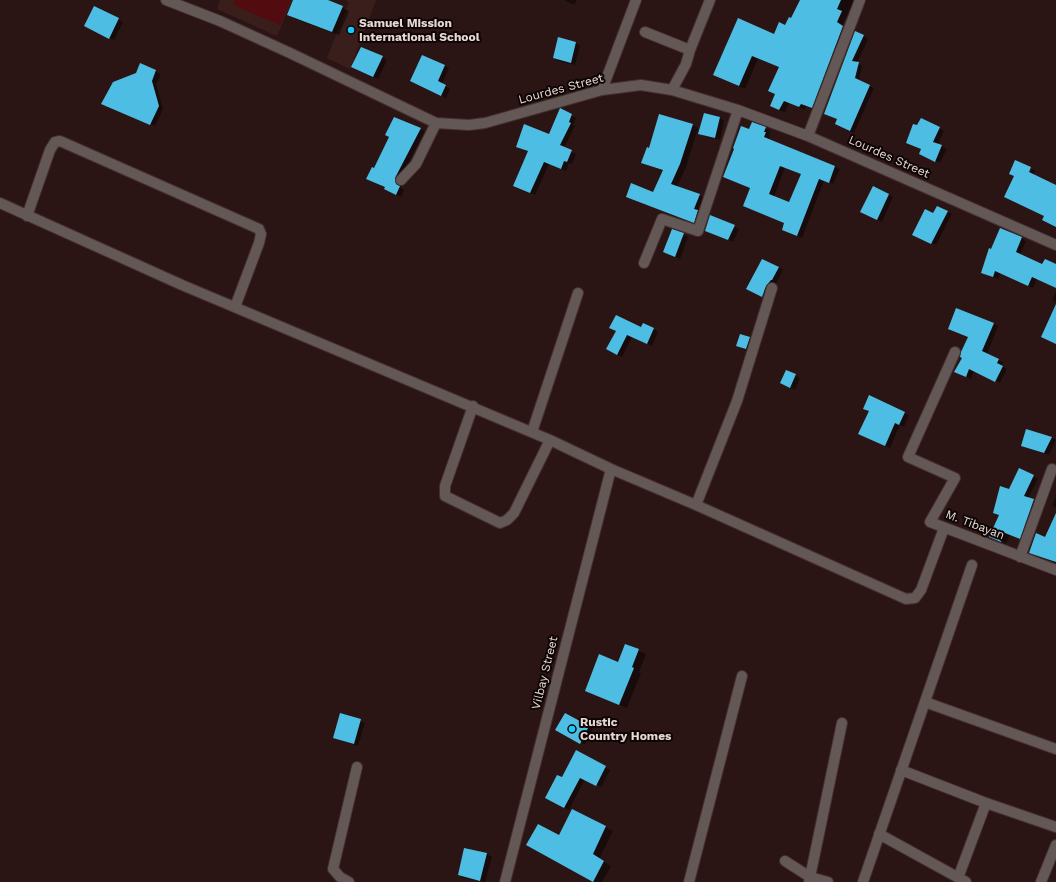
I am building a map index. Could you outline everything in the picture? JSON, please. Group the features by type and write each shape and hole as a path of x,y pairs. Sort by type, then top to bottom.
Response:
{"street":[{"path":"602,90 636,0"},
{"path":"672,90 686,64 710,0"},
{"path":"808,136 860,0"},
{"name":"Lourdes Street","path":"172,1 297,56 436,123 469,125 486,123 602,90 641,85 672,90 738,110 808,136 1056,245"},
{"path":"645,32 690,50"},
{"path":"644,262 662,218 698,231 738,110"},
{"path":"401,180 416,164 436,123"},
{"path":"27,216 50,150 55,142 60,140 259,229 262,234 235,307"},
{"path":"0,203 235,307 532,432 611,470 696,505 906,599 915,598 921,590 944,528"},
{"path":"696,505 737,402 772,288"},
{"path":"532,432 578,293"},
{"name":"M. Tibayan","path":"955,352 908,457 955,478 930,522 1056,570"},
{"path":"472,406 445,486 446,496 500,523 507,520 514,513 550,440"},
{"path":"1020,557 1052,468"},
{"name":"Vilbay Street","path":"505,882 611,470"},
{"path":"863,882 972,565"},
{"path":"689,882 742,676"},
{"path":"925,702 1056,749"},
{"path":"810,880 842,723"},
{"path":"349,882 340,877 333,869 357,767"},
{"path":"901,770 986,803 1056,827"},
{"path":"879,834 962,880 986,803"},
{"path":"1042,882 1056,846"},
{"path":"785,861 810,880 828,882"}],"shaded area":[{"path":"220,0 292,0 277,36 217,9"},
{"path":"235,0 291,0 280,25 233,5"},
{"name":"Samuel Mission International School","path":"345,0 376,0 350,69 327,58 349,2"}],"building":[{"path":"293,0 328,0 343,6 332,32 287,15"},
{"path":"800,0 841,0 837,9 842,11 837,22 843,26 812,108 801,104 799,107 784,101 779,110 770,106 775,94 768,91 779,67 752,56 739,86 713,75 738,18 774,34 779,22 785,25 789,17 791,18"},
{"path":"94,6 119,18 109,39 84,26"},
{"path":"855,31 864,35 852,61 859,62 855,78 870,85 850,131 835,124 837,119 824,114"},
{"path":"558,37 576,42 571,63 553,58"},
{"path":"361,47 383,56 373,77 351,67"},
{"path":"422,55 445,65 438,81 446,85 441,96 410,81"},
{"path":"140,63 156,70 152,81 159,106 150,125 101,104 113,82 136,73"},
{"path":"560,108 572,114 569,122 571,123 560,145 572,150 567,162 564,161 561,169 544,162 530,193 513,186 528,151 516,147 524,124 549,134"},
{"path":"704,113 720,117 715,138 698,134"},
{"path":"659,114 693,124 680,164 671,184 700,194 694,209 698,210 694,223 626,197 631,183 653,192 663,170 641,163 647,147 649,148"},
{"path":"394,117 421,128 395,178 396,184 400,186 396,195 384,189 385,187 366,179 372,167 374,168 389,137 385,135"},
{"path":"921,118 940,127 933,142 942,145 935,162 919,154 921,149 906,143 913,124 917,125"},
{"path":"752,122 766,127 764,137 835,166 829,183 819,179 797,236 782,230 784,223 743,206 750,188 723,177 741,126 749,129","holes":["780,166 801,174 789,202 769,194"]},
{"path":"1015,160 1031,167 1029,172 1056,185 1056,227 1042,220 1044,216 1004,197 1014,176 1009,174"},
{"path":"873,186 889,194 877,220 860,212"},
{"path":"937,206 948,211 931,244 912,235 925,209 933,213"},
{"path":"710,215 735,225 728,240 705,231"},
{"path":"1000,228 1022,237 1016,252 1042,264 1045,259 1056,264 1056,288 1032,277 1028,286 995,271 993,277 981,273 989,248 991,249"},
{"path":"672,229 684,233 675,257 663,252"},
{"path":"762,259 779,267 772,280 766,286 762,297 746,289"},
{"path":"1056,304 1056,344 1041,337"},
{"path":"956,308 994,323 982,351 999,359 997,363 1003,366 995,382 969,369 966,377 954,372 962,358 960,357 961,352 968,337 948,329"},
{"path":"616,315 641,327 643,323 654,328 647,344 627,335 617,355 606,349 616,331 609,328"},
{"path":"740,334 750,337 746,349 736,346"},
{"path":"786,370 796,374 790,388 780,383"},
{"path":"869,395 905,412 899,425 895,423 885,446 858,434 869,411 863,409"},
{"path":"1026,429 1052,437 1044,453 1021,446"},
{"path":"1019,468 1034,475 1024,496 1034,499 1020,539 1005,533 1001,542 989,537 999,515 993,513 1000,486 1009,489"},
{"path":"1056,513 1056,562 1029,553 1036,533 1045,537"},
{"path":"625,644 639,649 632,667 634,668 619,705 585,691 599,654 618,662"},
{"path":"340,713 361,719 354,744 333,738"},
{"path":"565,713 589,726 580,744 555,730"},
{"path":"576,750 606,766 596,786 580,778 564,808 545,798 557,775 562,777"},
{"path":"572,809 606,826 593,854 604,861 593,882 526,845 538,824 559,835"},
{"path":"464,848 487,853 480,881 458,875"}],"place":[{"name":"Samuel Mission International School","path":"351,30"},
{"name":"Rustic Country Homes","path":"572,729"}]}
